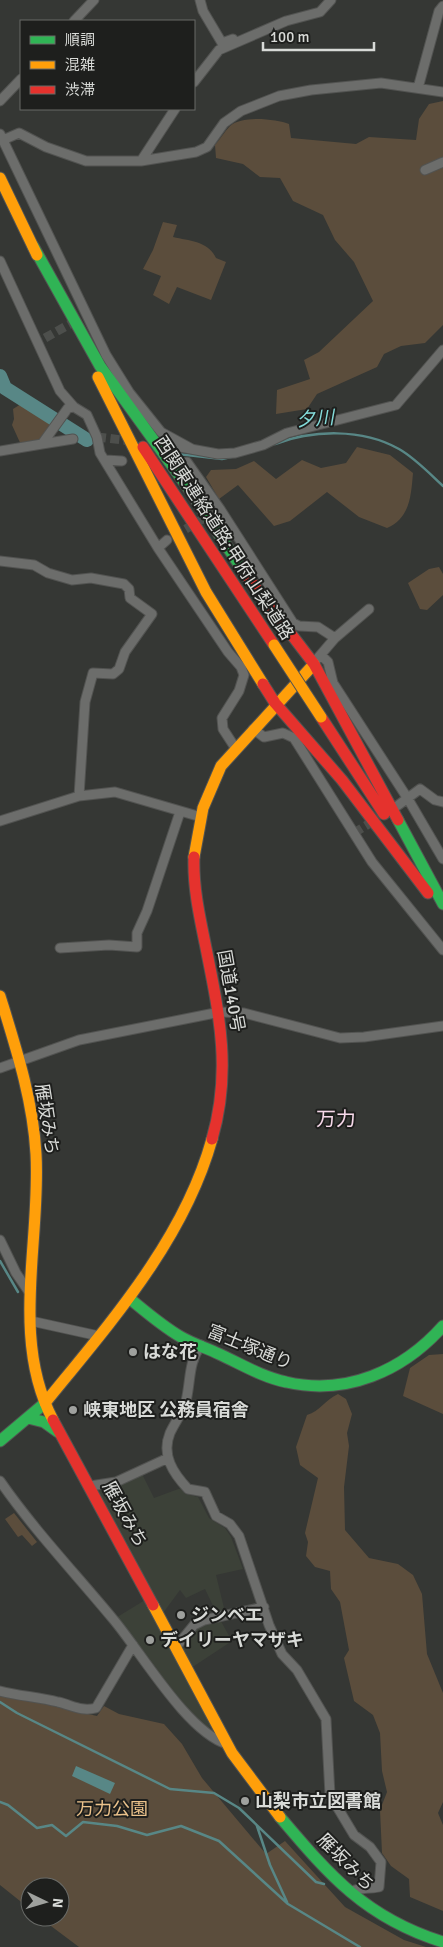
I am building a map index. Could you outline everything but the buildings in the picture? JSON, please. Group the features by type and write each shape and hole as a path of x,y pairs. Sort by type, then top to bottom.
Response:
{"main road":[{"name":"西関東連絡道路;甲府山梨道路","path":"0,178 91,361 185,513 274,645 443,904"},
{"path":"33,246 100,366 189,489 255,588 318,659 443,904"},
{"path":"91,361 206,592 275,703 342,780 443,912"},
{"name":"国道140号","path":"0,1441 45,1403 129,1298 168,1241 186,1210 206,1165 223,1086 224,1056 220,1012 194,883 194,852 201,817 221,764 275,703 318,659"},
{"name":"雁坂みち","path":"0,996 19,1062 34,1127 36,1156 31,1322 32,1352 45,1403 227,1744 254,1786 289,1830 350,1892 376,1913 395,1923 443,1942"},
{"name":"富士塚通り","path":"129,1298 178,1335 270,1377 289,1382 328,1385 367,1379 418,1352 443,1326"},
{"path":"32,1352 49,1375 66,1377"},
{"path":"28,1418 44,1422 60,1434"}],"street":[{"path":"75,20 94,0"},
{"path":"200,0 202,11 222,43 236,38 238,42"},
{"path":"195,81 219,50 286,21 320,12 330,0"},
{"path":"418,88 439,11 443,6"},
{"path":"0,102 20,80"},
{"path":"192,449 161,432 129,392 106,355 84,316 1,137 19,133 52,150 86,161 141,161 196,152 207,146 224,123 241,111 280,96 310,90 381,82 443,92"},
{"path":"141,161 174,110"},
{"path":"425,170 443,162"},
{"path":"0,260 41,340 60,391 74,407 87,415 97,437 100,453 158,548 228,652 241,668 243,682 222,718 224,729 236,749"},
{"path":"169,445 218,454 235,453 263,445 287,433 396,405 443,350"},
{"path":"42,444 68,408 74,407"},
{"path":"0,451 73,439"},
{"path":"106,460 122,461"},
{"path":"176,464 187,462 293,623 298,626 318,628 334,638"},
{"path":"158,548 167,540"},
{"path":"0,561 34,565 48,573 72,580 91,578 124,584 129,590 130,598 152,614 125,652 119,669 113,674 93,674 85,702 79,796"},
{"path":"369,609 334,638 318,659 328,662 332,684 408,799 443,859"},
{"path":"253,729 264,737 282,733 294,738 372,862 443,950"},
{"path":"397,806 420,789 435,800 443,802"},
{"path":"0,821 79,796 115,792 201,817"},
{"path":"60,948 109,945 138,947 137,933 147,911 180,812"},
{"path":"0,1068 79,1040 220,1012 244,1013 340,1038 364,1037 443,1026"},
{"path":"0,1240 16,1273 32,1295"},
{"path":"31,1322 99,1336"},
{"path":"201,1345 192,1357 190,1381 185,1404 169,1435 168,1458 178,1478 188,1489 205,1492 216,1516 230,1524 239,1536 282,1654 297,1670 326,1719 330,1794 354,1835 370,1847 382,1862 379,1887 370,1889 362,1887 350,1892"},
{"path":"90,1486 116,1482 168,1458"},
{"path":"0,1481 133,1645 183,1710 216,1741 227,1744"},
{"path":"176,1647 194,1625 204,1620 264,1607"},
{"path":"0,1691 10,1695 59,1702 87,1710 96,1708 133,1645"}],"shaded area":[{"path":"140,1470 154,1498 181,1488 186,1494 198,1497 209,1518 225,1528 231,1537 243,1569 216,1575 225,1612 217,1614 205,1589 186,1598 180,1590 163,1613 94,1487"},
{"path":"150,1597 227,1744 183,1710 114,1619"},
{"path":"218,1616 232,1641 191,1668 182,1647 195,1628"}],"green space":[{"path":"443,101 443,325 425,343 401,346 384,354 377,367 317,394 307,409 276,414 277,390 310,379 304,360 319,352 373,301 354,262 335,240 323,215 293,201 280,178 260,177 243,164 216,158 215,145 230,126 242,120 251,119 289,124 291,138 356,144 369,137 416,140 419,119 429,104"},
{"path":"163,222 177,225 173,237 203,245 213,252 216,258 226,262 211,300 177,287 169,304 153,295 161,276 143,269 153,250"},
{"path":"21,404 54,427 42,444 22,447 12,425 14,419 13,409"},
{"path":"357,447 390,455 413,473 410,498 405,512 395,524 387,528 359,517 327,492 290,521 274,526 238,485 219,499 206,477 211,470 236,469 254,461 276,479 302,460 321,468 346,463"},
{"path":"439,567 443,574 443,595 427,610 420,609 408,583 429,569"},
{"path":"443,1354 443,1414 403,1396 410,1368 429,1355"},
{"path":"338,1394 346,1399 352,1414 347,1433 349,1446 344,1487 345,1530 369,1558 398,1564 413,1575 422,1594 427,1654 443,1693 443,1802 438,1813 443,1825 443,1911 410,1897 409,1879 391,1866 382,1853 380,1810 387,1792 382,1771 380,1733 373,1715 354,1701 344,1658 349,1650 340,1602 331,1589 330,1571 315,1567 306,1556 308,1542 305,1533 318,1478 300,1465 296,1447 307,1415 316,1411"},
{"path":"14,1513 37,1542 32,1546 22,1535 18,1537 5,1519"},
{"name":"万力公園","path":"0,1694 97,1716 104,1706 119,1714 164,1724 182,1744 202,1778 266,1854 285,1841 345,1907 404,1940 426,1947 79,1947 52,1927 70,1927 70,1877 20,1877 20,1901 0,1885"}],"water":[{"path":"76,1766 115,1783 110,1794 72,1776"}],"waterway":[{"name":"夕川","path":"0,376 5,388 87,440"},
{"name":"夕川","path":"275,444 289,439 321,434 337,433 369,437 399,449 422,466 443,486"},
{"name":"夕川","path":"178,454 222,459 231,457"},
{"path":"0,1261 18,1292"},
{"path":"0,1702 17,1713 170,1789 214,1793 239,1808 316,1882 324,1884"},
{"path":"0,1802 8,1805 37,1828 52,1825 66,1836 83,1822 117,1826 147,1835 181,1826 219,1841 288,1904 360,1947"},
{"path":"257,1826 270,1865 287,1902"}],"tunnel":[{"path":"45,338 77,320"},
{"path":"97,437 131,441"},
{"path":"174,536 216,511"},
{"path":"354,833 375,820"}],"traffic: fast":[{"path":"33,246 100,366 189,489 246,575"},
{"path":"398,820 443,904"},
{"path":"129,1298 161,1324 186,1339 268,1377 308,1385 330,1385 372,1376 410,1356 443,1326"},
{"path":"0,1441 45,1403"},
{"path":"28,1418 44,1422 58,1432"},
{"path":"280,1817 316,1858 351,1893 392,1921 443,1942"}],"traffic: slow":[{"path":"0,178 37,255"},
{"path":"98,377 206,592 263,684"},
{"path":"274,645 321,717"},
{"path":"194,857 203,808 221,766 314,664"},
{"path":"0,996 28,1094 34,1134 36,1187 30,1323 33,1356 40,1389 53,1420"},
{"path":"45,1403 119,1311 164,1246 183,1212 199,1176 212,1139"},
{"path":"153,1605 232,1753 280,1817"}],"traffic: jam":[{"path":"143,447 274,645"},
{"path":"246,575 314,664 398,820"},
{"path":"263,684 275,703 342,780 428,893"},
{"path":"321,717 384,814"},
{"path":"194,857 194,879 197,900 215,993 221,1041 221,1089 212,1139"},
{"path":"53,1420 153,1605"}],"place":[{"name":"はな花","path":"133,1352"},
{"name":"峡東地区 公務員宿舎","path":"73,1410"},
{"name":"ジンベエ","path":"181,1615"},
{"name":"デイリーヤマザキ","path":"150,1640"},
{"name":"山梨市立図書館","path":"245,1801"}],"district":[{"name":"万力","path":"336,1119"}]}
